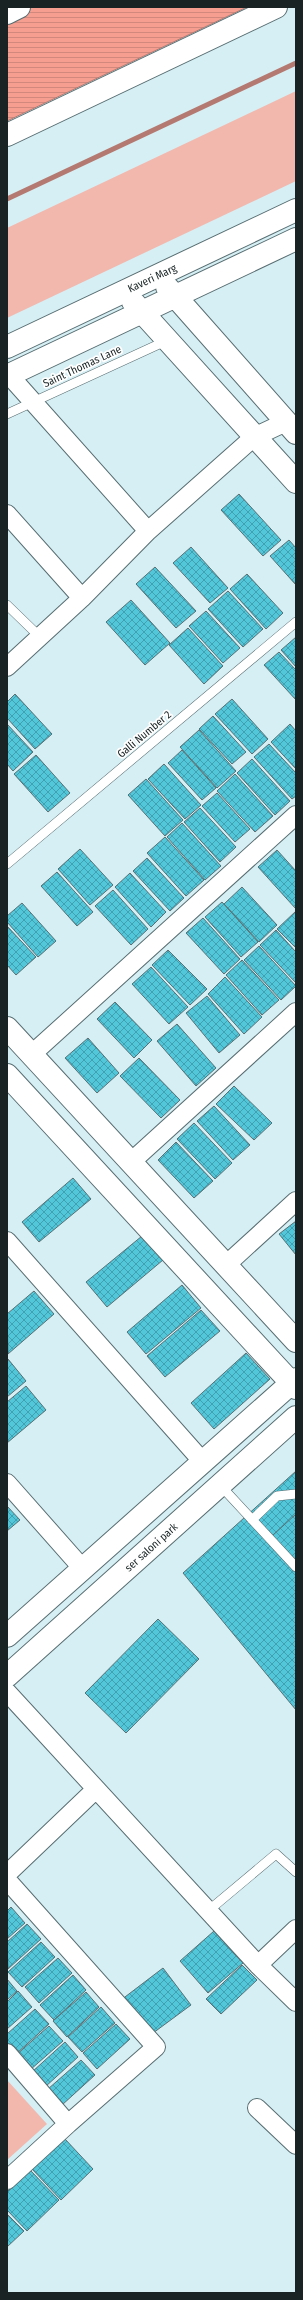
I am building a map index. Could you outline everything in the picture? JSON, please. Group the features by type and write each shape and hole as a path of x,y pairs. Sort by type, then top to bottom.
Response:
{"main road":[{"path":"7,13 19,7"},
{"path":"7,135 276,7"},
{"name":"Kaveri Marg","path":"7,347 296,210"},
{"path":"8,376 296,239"},
{"path":"157,276 293,424"},
{"path":"124,292 296,482"},
{"path":"7,1028 296,1341"},
{"path":"7,1075 295,1383 203,1462 7,1636"},
{"name":"ser saloni park","path":"7,1676 296,1417"}],"street":[{"path":"8,376 33,402 148,532"},
{"path":"7,667 82,598 148,532 254,437 293,424"},
{"path":"7,514 82,598"},
{"path":"32,1054 296,815"},
{"path":"131,1162 296,1012"},
{"path":"226,1265 296,1202"},
{"path":"7,1241 203,1462"},
{"path":"7,1483 83,1569"},
{"path":"7,1692 95,1790 258,1964 296,2002"},
{"path":"7,1874 95,1790"},
{"path":"7,1880 156,2047 7,2180"},
{"path":"258,1964 296,1929"},
{"path":"7,2053 68,2124"},
{"path":"257,2108 296,2145"}],"lane":[{"name":"Saint Thomas Lane","path":"7,414 168,340"},
{"path":"7,605 40,637"},
{"name":"Galli Number 2","path":"7,864 296,622"},
{"path":"220,1485 296,1567"},
{"path":"252,1520 277,1496 296,1494"},
{"path":"208,1911 276,1854 296,1872"}],"shaded area":[{"path":"7,7 247,7 7,121"},
{"path":"296,91 296,181 7,318 7,228"},
{"path":"7,2080 47,2124 7,2160"}],"building":[{"path":"239,494 281,540 263,556 221,510"},
{"path":"289,540 296,548 296,585 270,556"},
{"path":"191,547 228,588 210,603 173,563"},
{"path":"155,567 196,611 176,628 136,584"},
{"path":"247,574 283,613 266,629 230,589"},
{"path":"228,591 263,629 243,647 208,609"},
{"path":"131,600 170,643 145,665 106,622"},
{"path":"206,611 240,648 223,663 189,626"},
{"path":"188,628 223,666 204,684 169,645"},
{"path":"296,637 296,667 281,650"},
{"path":"279,652 296,670 296,700 264,665"},
{"path":"15,694 52,734 35,749 7,718 7,702"},
{"path":"232,699 268,739 252,754 215,714"},
{"path":"213,716 246,752 232,764 199,729"},
{"path":"7,724 33,752 13,771 7,764"},
{"path":"290,724 296,731 296,769 271,742"},
{"path":"199,730 236,771 217,788 180,747"},
{"path":"269,744 296,773 296,796 292,799 254,757"},
{"path":"182,750 216,788 202,800 168,763"},
{"path":"36,755 70,793 48,812 14,774"},
{"path":"252,759 290,801 275,815 237,773"},
{"path":"164,764 201,805 185,819 148,779"},
{"path":"235,774 273,816 255,832 217,791"},
{"path":"146,779 183,820 165,836 128,795"},
{"path":"217,793 250,829 235,842 202,806"},
{"path":"200,808 236,847 220,862 184,822"},
{"path":"182,823 221,866 205,880 167,837"},
{"path":"165,837 204,880 186,896 147,853"},
{"path":"80,849 113,885 90,905 58,869"},
{"path":"277,850 296,871 296,909 258,867"},
{"path":"147,858 184,898 170,911 133,871"},
{"path":"57,872 93,912 77,926 41,886"},
{"path":"130,873 166,912 151,927 115,887"},
{"path":"242,887 277,925 259,942 224,904"},
{"path":"113,890 148,929 131,945 95,906"},
{"path":"222,902 258,942 241,957 205,917"},
{"path":"22,903 56,941 38,957 7,922 7,916"},
{"path":"296,911 296,948 277,929"},
{"path":"203,918 240,959 224,974 186,933"},
{"path":"7,926 36,957 16,975 7,965"},
{"path":"276,930 296,952 296,983 260,945"},
{"path":"259,946 296,986 281,1000 244,960"},
{"path":"168,950 207,989 190,1005 152,965"},
{"path":"242,960 279,1000 262,1015 226,975"},
{"path":"151,967 188,1007 169,1024 132,984"},
{"path":"225,977 262,1017 244,1034 208,994"},
{"path":"207,996 240,1035 219,1053 186,1013"},
{"path":"115,1002 152,1040 134,1058 97,1019"},
{"path":"177,1024 216,1068 196,1086 157,1041"},
{"path":"88,1038 119,1073 97,1093 65,1058"},
{"path":"139,1058 180,1100 161,1118 120,1076"},
{"path":"234,1086 272,1123 254,1140 216,1104"},
{"path":"214,1106 250,1145 233,1160 197,1121"},
{"path":"194,1123 232,1163 215,1179 177,1139"},
{"path":"176,1142 213,1181 194,1198 158,1160"},
{"path":"73,1178 91,1199 39,1242 22,1222"},
{"path":"296,1221 296,1255 279,1234"},
{"path":"142,1236 163,1260 107,1307 86,1282"},
{"path":"182,1285 201,1308 146,1354 127,1332"},
{"path":"34,1291 54,1314 8,1354 7,1314"},
{"path":"201,1310 220,1331 165,1377 147,1356"},
{"path":"246,1353 270,1379 214,1429 191,1403"},
{"path":"8,1359 26,1381 7,1397 7,1360"},
{"path":"26,1386 46,1410 7,1443 7,1402"},
{"path":"296,1471 296,1710 183,1573"},
{"path":"7,1506 20,1520 7,1531"},
{"path":"296,1514 296,1562 272,1536"},
{"path":"158,1619 199,1659 126,1733 85,1693"},
{"path":"11,1907 25,1923 7,1939 7,1911"},
{"path":"27,1924 41,1939 8,1969 7,1942"},
{"path":"214,1931 243,1963 208,1993 180,1961"},
{"path":"41,1942 55,1957 22,1987 8,1972"},
{"path":"58,1958 72,1973 39,2003 25,1987"},
{"path":"242,1965 257,1980 221,2014 206,1999"},
{"path":"163,1968 191,2005 149,2036 121,2000"},
{"path":"73,1975 86,1990 54,2020 40,2005"},
{"path":"7,1979 17,1991 7,2000"},
{"path":"18,1991 32,2007 7,2029 7,2002"},
{"path":"86,1992 99,2007 67,2037 53,2021"},
{"path":"101,2007 115,2023 82,2052 68,2037"},
{"path":"35,2009 49,2024 16,2054 7,2044 7,2034"},
{"path":"116,2024 130,2039 97,2069 83,2053"},
{"path":"49,2026 63,2041 30,2070 16,2055"},
{"path":"65,2042 78,2057 45,2087 32,2072"},
{"path":"81,2060 95,2075 62,2105 48,2089"},
{"path":"65,2139 93,2169 61,2200 32,2169"},
{"path":"30,2170 59,2200 27,2231 7,2210 7,2192"},
{"path":"7,2214 24,2231 7,2247"}],"waterway":[{"path":"7,199 296,63"}]}
